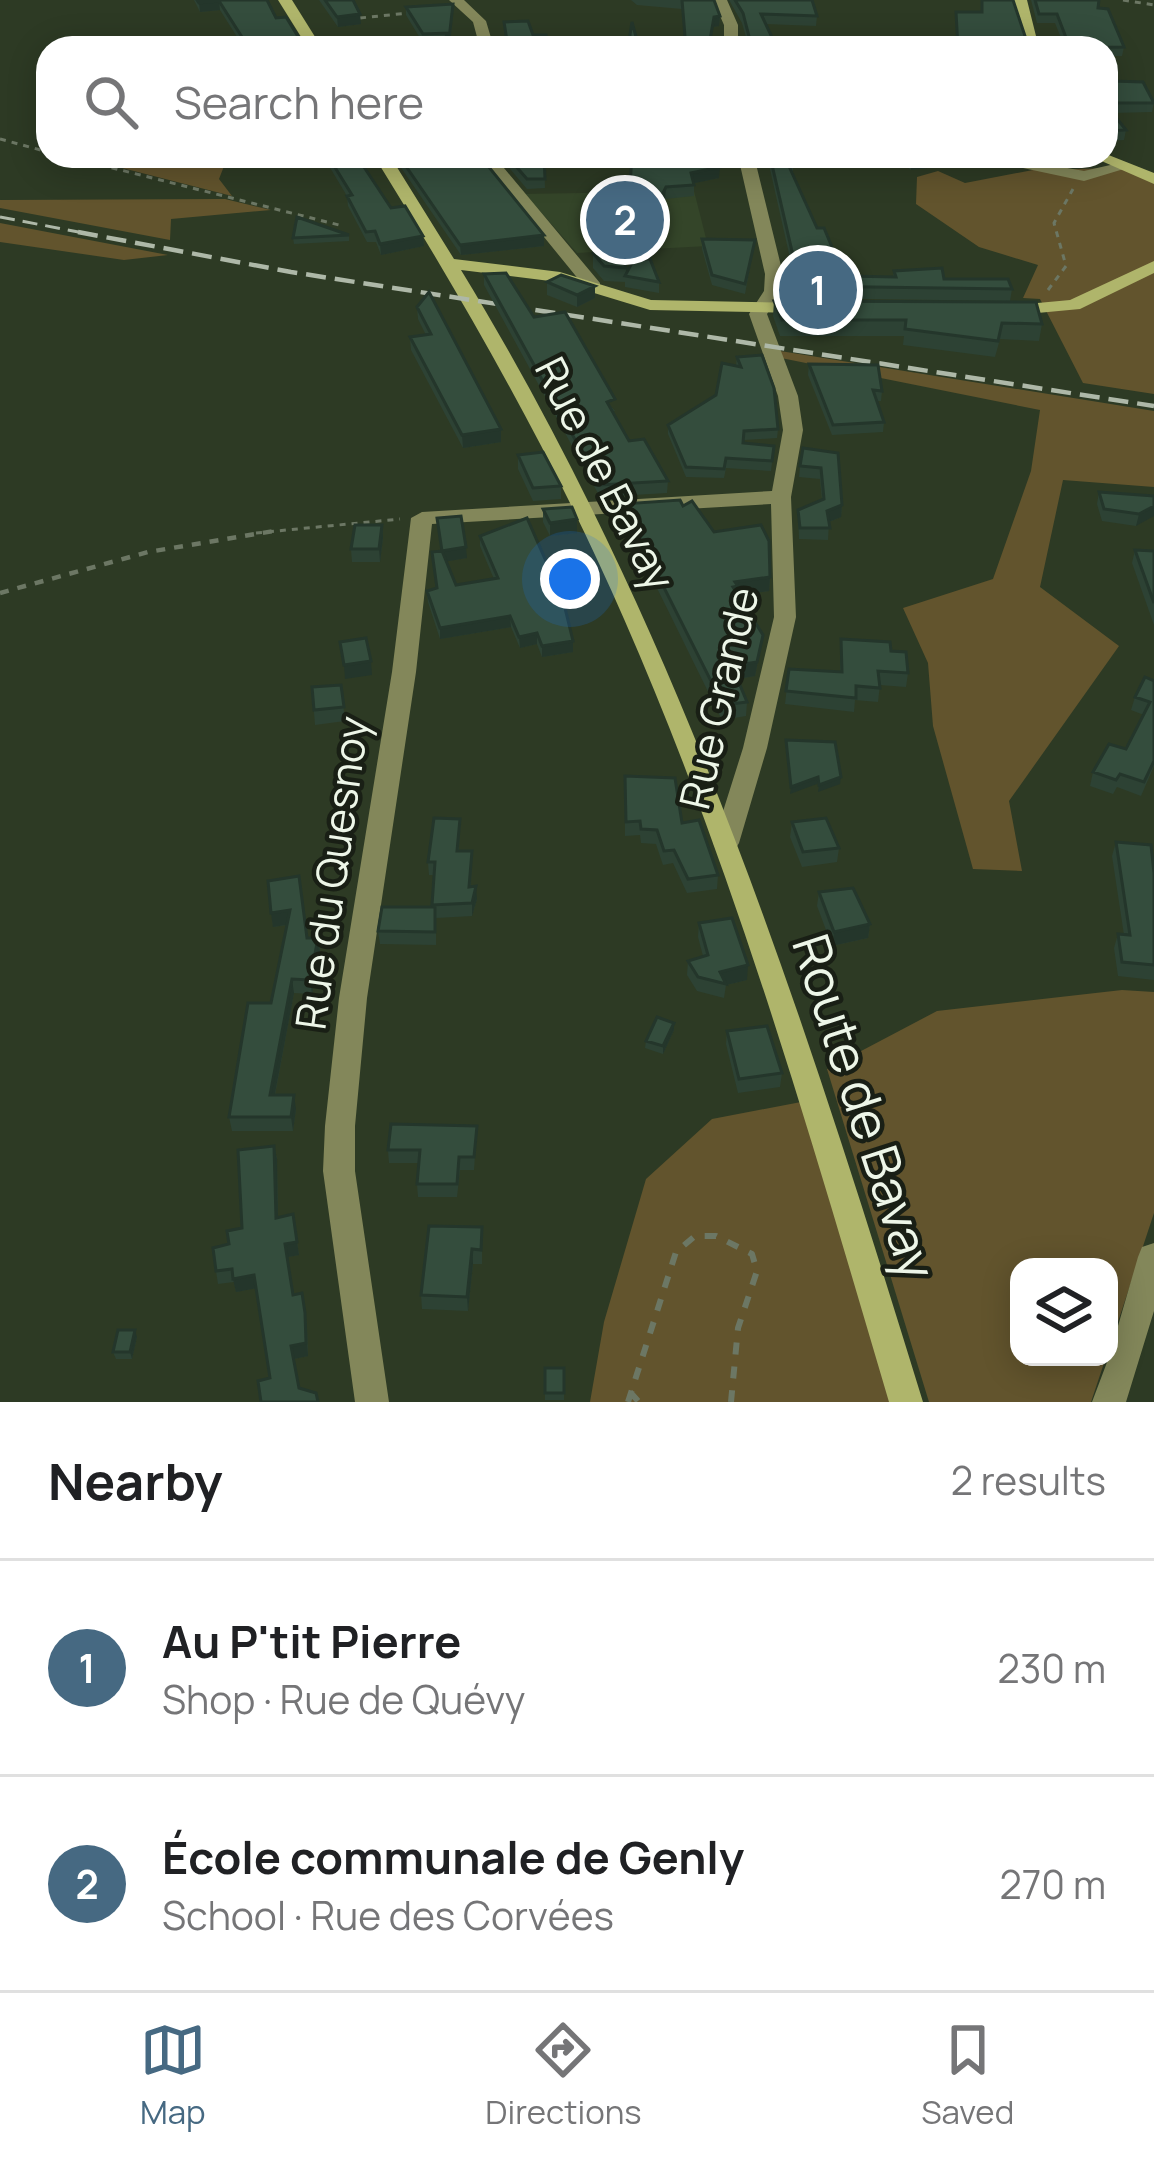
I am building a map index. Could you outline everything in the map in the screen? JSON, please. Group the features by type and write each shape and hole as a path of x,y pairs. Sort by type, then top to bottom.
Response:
{"main road":[{"path":"286,0 308,36"},
{"path":"1020,0 1029,36"},
{"name":"Rue de Bavay","path":"390,168 450,264 585,511 726,843"},
{"path":"1119,169 1154,179"},
{"path":"450,264 560,277 650,305 830,308"},
{"path":"994,311 1031,311 1085,302 1154,266"},
{"name":"Route de Bavay","path":"726,843 814,1095 907,1402"}],"street":[{"path":"720,0 731,36"},
{"path":"462,4 485,36"},
{"path":"496,168 594,287"},
{"name":"Rue Grande","path":"726,843 755,748 785,617 782,497 793,430 759,307 773,291 774,274 749,168"},
{"path":"1040,168 1084,176 1119,169"},
{"path":"422,518 782,497"},
{"name":"Rue du Quesnoy","path":"372,1402 339,1171 340,1126 353,998 401,694 422,518"},
{"path":"1109,1402 1154,1257"}],"path":[{"path":"1123,0 1154,5"},
{"path":"344,19 462,4"},
{"path":"0,140 36,149"},
{"path":"113,168 339,225"},
{"path":"1031,311 1066,266 1055,216 1084,176"},
{"path":"0,593 110,559 198,539 422,518"},
{"path":"639,1402 629,1397 676,1252 695,1236 716,1236 752,1254 757,1271 738,1328 731,1402"}],"shaded area":[{"path":"122,168 223,168 219,179 232,196"},
{"path":"1119,168 1154,179 1154,394 1083,383 1040,299 1023,298 1038,265 979,247 916,204 917,177 938,171 965,183 1033,170"},
{"path":"694,191 708,246 577,253 525,194"},
{"path":"225,199 271,210 171,219 170,240 0,208 0,200"},
{"path":"0,223 168,255 124,260 0,242"},
{"path":"774,350 1154,411 1154,487 1063,480 1040,587 1119,646 1009,801 1022,871 973,869 933,726 928,663 903,608 993,579 1031,471 1040,410 776,357"},
{"path":"1122,990 1154,992 1154,1213 1118,1322 1118,1258 1010,1258 1010,1366 1103,1366 1091,1402 929,1402 827,1069 937,1011"},
{"path":"801,1102 892,1402 590,1402 604,1322 646,1179 712,1119"}],"building":[{"path":"197,0 267,0 276,18 286,17 298,36 241,36 219,1"},
{"path":"325,0 353,0 360,14 337,17"},
{"path":"682,0 714,0 720,16 714,17 711,36 685,36"},
{"path":"735,0 812,0 817,16 761,14 771,36 749,36"},
{"path":"982,0 1013,0 1025,36 957,36 956,12 982,12"},
{"path":"1035,0 1099,0 1098,8 1108,9 1124,47 1118,47 1118,36 1065,36 1057,14 1039,14"},
{"path":"453,4 449,36 423,34 406,7"},
{"path":"528,21 533,35 546,36 506,36 504,22"},
{"path":"1118,81 1143,82 1154,103 1118,103"},
{"path":"335,168 365,168 391,208 405,206 423,236 380,244 375,231 366,232 347,196 352,195"},
{"path":"407,168 490,168 544,235 460,245"},
{"path":"517,168 545,168 545,179 527,179"},
{"path":"631,168 715,168 691,173 694,185 666,187 658,203 641,211 626,243"},
{"path":"773,168 790,168 817,228 824,228 844,276 896,277 894,271 942,268 944,279 1008,279 1012,289 800,286"},
{"path":"297,217 349,235 293,238"},
{"path":"610,218 626,268 604,266 593,253"},
{"path":"702,239 755,240 745,284 712,275"},
{"path":"634,259 650,259 659,282 625,276"},
{"path":"506,273 534,317 565,312 615,399 607,402 629,441 644,439 668,481 600,485 484,274"},
{"path":"561,275 595,286 577,295 547,282"},
{"path":"429,292 501,429 462,435 410,337 431,334 417,307"},
{"path":"774,301 1036,302 1042,324 1002,323 998,341 905,329 906,320 782,320"},
{"path":"762,355 774,388 778,429 744,431 743,443 774,446 772,461 726,458 724,469 686,467 668,425 716,395 722,363 741,367 737,357"},
{"path":"809,364 878,365 882,391 873,390 884,422 833,425"},
{"path":"803,448 838,453 842,505 827,511 830,528 800,528 798,510 824,499 821,468 800,466"},
{"path":"543,452 561,486 533,488 518,455"},
{"path":"1099,492 1154,496 1154,506 1139,514 1104,509"},
{"path":"680,500 683,506 692,501 714,532 761,525 769,541 770,577 735,582 738,586 733,587 763,635 757,662 732,666 747,702 723,705 622,504"},
{"path":"572,507 577,519 550,523 543,509"},
{"path":"461,516 466,547 442,551 437,518"},
{"path":"527,518 563,600 573,641 542,646 537,633 519,637 510,616 440,628 427,591 437,588 432,552 442,551 456,585 498,578 480,536"},
{"path":"355,525 382,525 379,549 351,549"},
{"path":"1135,550 1154,551 1154,603"},
{"path":"366,638 371,661 344,665 340,642"},
{"path":"841,639 890,642 891,651 906,652 908,673 878,671 880,688 856,686 856,698 786,691 789,669 842,672"},
{"path":"1145,677 1154,681 1154,761 1144,782 1093,772 1109,744 1126,749 1150,702 1135,697"},
{"path":"341,685 344,707 314,710 312,687"},
{"path":"786,740 835,742 841,777 819,785 818,777 791,787"},
{"path":"625,776 675,778 682,823 699,820 718,875 688,879 674,850 664,851 657,830 641,829 640,821 626,822"},
{"path":"434,818 460,819 457,851 472,851 469,887 476,886 472,903 432,905 435,862 428,862"},
{"path":"826,818 839,848 803,852 792,822"},
{"path":"1116,842 1151,845 1154,965 1122,962 1118,934 1130,935"},
{"path":"299,876 307,938 318,938 310,980 292,979 270,1095 294,1095 291,1117 229,1117 248,1003 271,1003 290,910 271,913 268,881"},
{"path":"853,888 870,924 834,932 819,892"},
{"path":"382,907 435,907 435,932 378,931"},
{"path":"732,918 748,965 720,972 726,984 698,977 688,961 708,955 699,923"},
{"path":"657,1017 674,1023 663,1046 646,1041"},
{"path":"767,1026 782,1073 739,1079 727,1031"},
{"path":"391,1124 477,1126 474,1157 459,1157 457,1184 417,1184 420,1150 388,1150"},
{"path":"274,1146 276,1218 293,1214 297,1242 285,1244 293,1295 302,1293 305,1313 306,1343 291,1346 299,1388 316,1393 318,1402 261,1402 258,1381 270,1378 254,1275 233,1279 232,1269 216,1271 213,1248 229,1244 227,1231 242,1228 238,1150"},
{"path":"429,1226 482,1227 481,1250 472,1249 467,1297 421,1295"},
{"path":"118,1330 135,1330 130,1352 113,1352"},
{"path":"545,1368 564,1368 564,1393 545,1393"}],"railway":[{"path":"0,217 94,235"},
{"path":"78,232 291,272 1154,406"}],"place":[{"name":"École communale de Genly","path":"625,220"},
{"name":"Au P'tit Pierre","path":"818,290"}]}
